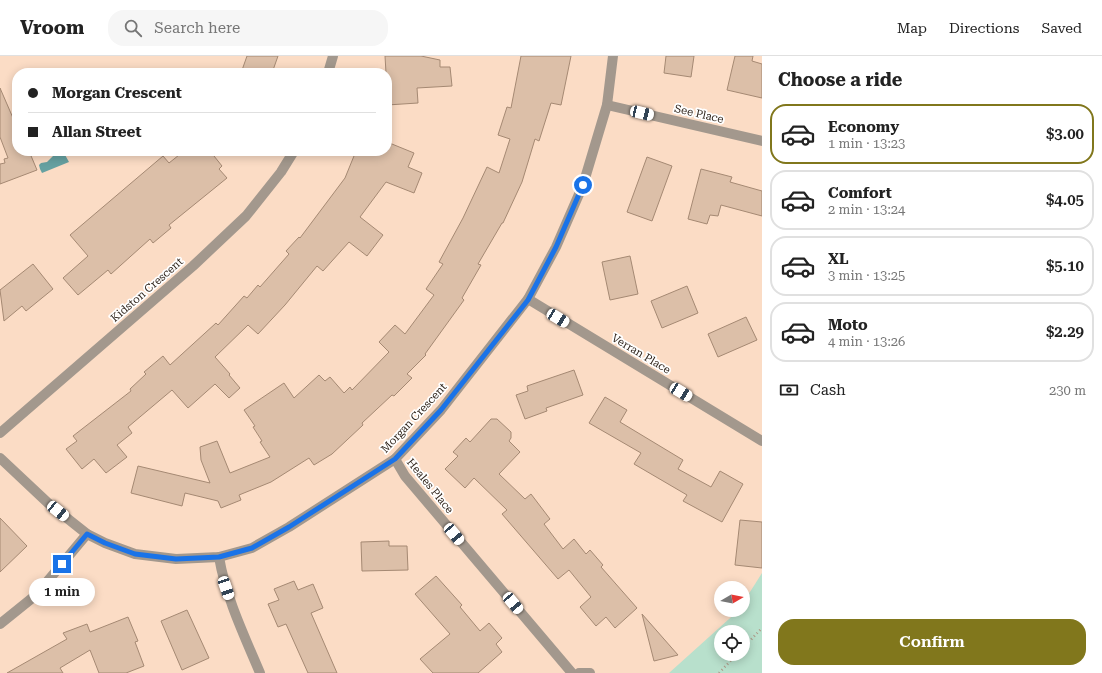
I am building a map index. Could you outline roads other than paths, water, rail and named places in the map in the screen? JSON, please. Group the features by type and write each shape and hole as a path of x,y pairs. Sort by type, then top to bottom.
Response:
{"street":[{"path":"329,68 333,56"},
{"name":"Morgan Crescent","path":"0,458 48,503 87,534 105,543 135,554 176,559 219,557 252,548 289,527 395,459 441,410 528,300 556,247 583,185 607,105 613,56"},
{"name":"See Place","path":"607,105 762,141"},
{"name":"Kidston Crescent","path":"0,433 193,266 246,216 281,172 291,156"},
{"name":"Verran Place","path":"528,300 762,441"},
{"name":"Heales Place","path":"395,459 405,476 572,673"},
{"path":"0,624 36,595 87,534"},
{"path":"219,557 223,577 234,611 260,673"},
{"path":"579,673 590,673"}],"water":[{"path":"53,156 66,156 69,162 42,173 39,165 47,162"}]}
